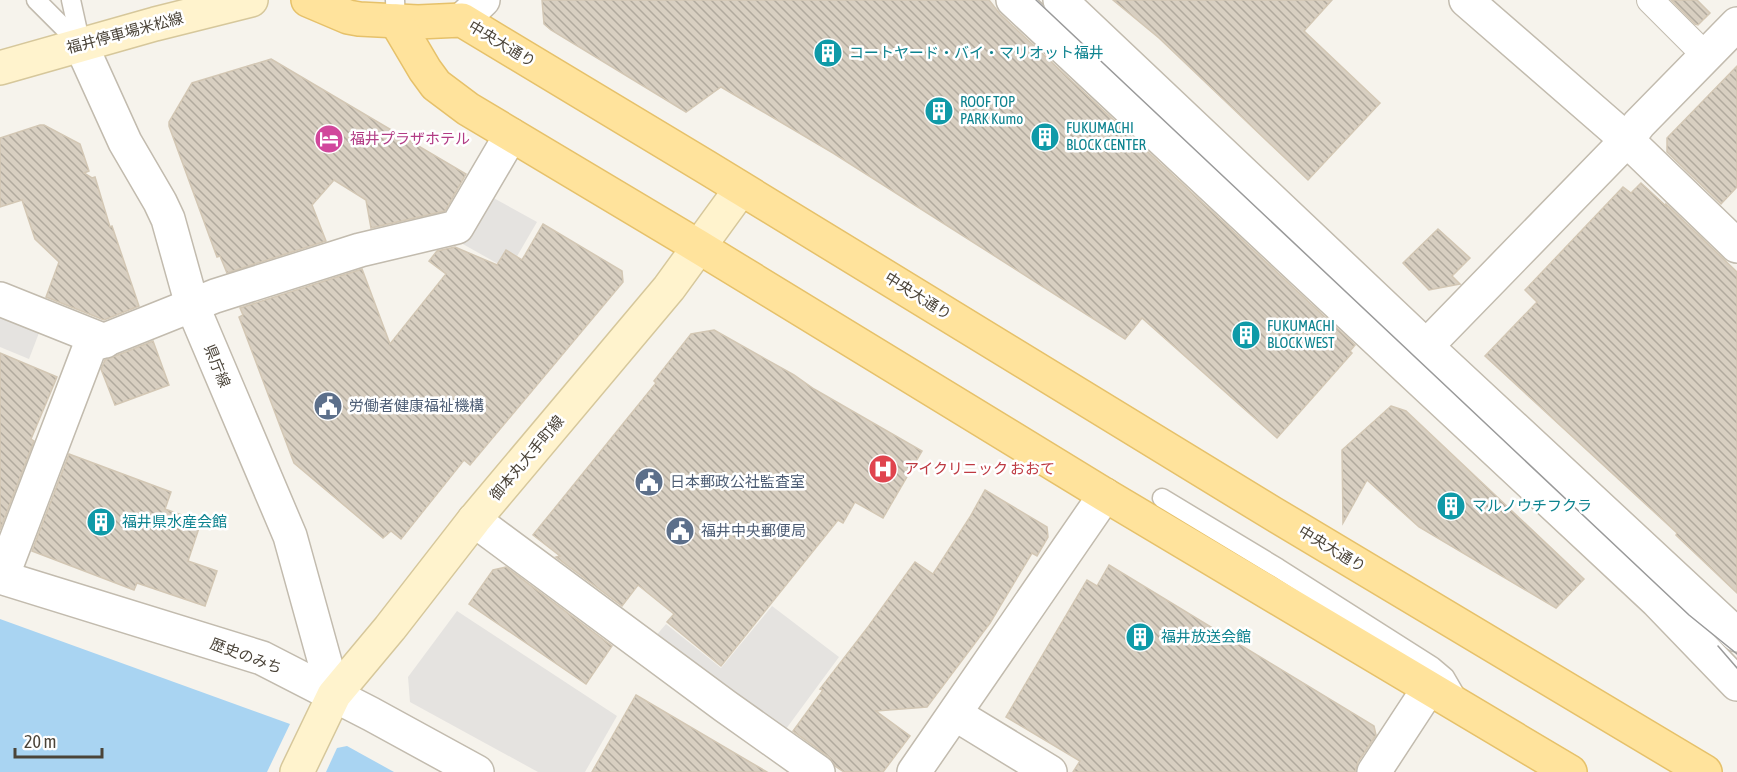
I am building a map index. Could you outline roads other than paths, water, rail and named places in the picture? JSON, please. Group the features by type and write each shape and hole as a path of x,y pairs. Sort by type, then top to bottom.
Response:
{"main road":[{"name":"福井停車場米松線","path":"0,68 251,0"},
{"name":"中央大通り","path":"308,0 348,17 374,21 395,11 473,10 741,189 1168,450 1705,772"},
{"path":"395,11 425,70 436,85 468,109 1105,495 1570,772"},
{"name":"御本丸大手町線","path":"297,772 333,694 390,628 474,520 669,288 741,189"}],"street":[{"path":"1013,0 1417,357 1737,635"},
{"path":"1060,0 1417,357 1737,684"},
{"path":"1466,0 1628,140 1737,246"},
{"path":"1650,0 1706,56"},
{"path":"1417,357 1628,140 1638,124 1737,24"},
{"name":"県庁線","path":"81,45 125,142 168,219 192,305 290,536 333,694"},
{"path":"1,577 90,346 192,305 360,250 457,227 511,135"},
{"path":"0,299 105,341"},
{"path":"914,772 1105,495"},
{"path":"474,520 818,772"},
{"name":"歴史のみち","path":"1,577 262,658 477,772"},
{"path":"1374,772 1429,688"},
{"path":"955,714 1050,772"}],"lane":[{"path":"36,0 81,45"},
{"path":"71,0 81,45"},
{"path":"807,248 1052,394 1168,450"},
{"path":"1162,498 1278,568 1432,666 1445,677 1462,708"}],"water":[{"path":"0,619 290,724 267,772 0,772"},
{"path":"347,746 394,772 326,772 337,748"}],"tram line":[{"path":"1036,0 1689,615 1737,654"},
{"path":"1718,646 1737,668"}],"place":[{"name":"コートヤード・バイ・マリオット福井","path":"828,53"},
{"name":"ROOF TOP PARK Kumo","path":"939,111"},
{"name":"FUKUMACHI BLOCK CENTER","path":"1045,137"},
{"name":"福井プラザホテル","path":"329,139"},
{"name":"FUKUMACHI BLOCK WEST","path":"1246,335"},
{"name":"労働者健康福祉機構","path":"328,406"},
{"name":"アイクリニック おおて","path":"883,469"},
{"name":"日本郵政公社監査室","path":"649,482"},
{"name":"マルノウチフクラ","path":"1451,506"},
{"name":"福井県水産会館","path":"101,522"},
{"name":"福井中央郵便局","path":"680,531"},
{"name":"福井放送会館","path":"1140,637"}]}
